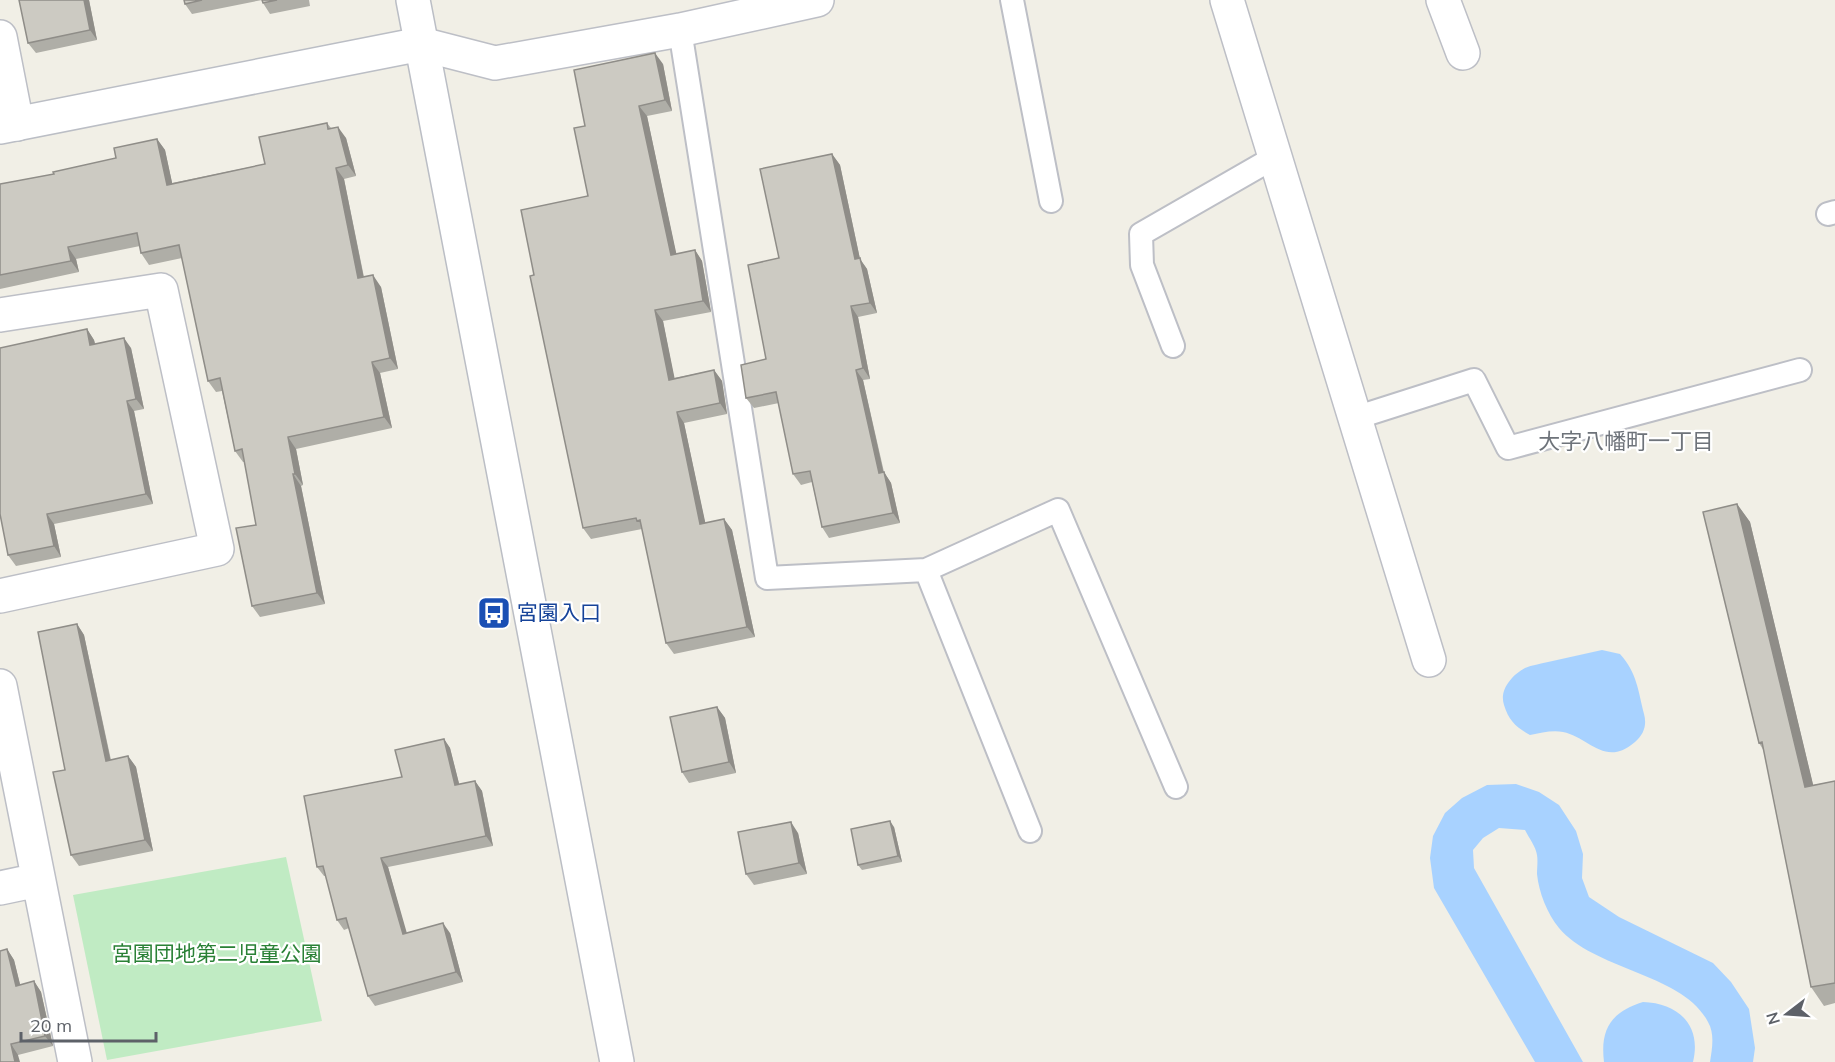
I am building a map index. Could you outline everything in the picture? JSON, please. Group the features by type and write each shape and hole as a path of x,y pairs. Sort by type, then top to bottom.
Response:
{"street":[{"path":"413,0 617,1062"},
{"path":"0,37 9,126 421,44 495,63 680,30 818,0"},
{"path":"1227,0 1429,660"},
{"path":"1443,0 1462,53"},
{"path":"0,315 161,290 217,549 0,596"},
{"path":"0,686 75,1062"},
{"path":"0,888 38,880"}],"lane":[{"path":"1012,0 1051,201"},
{"path":"680,30 767,578 926,570 1058,510 1176,787"},
{"path":"1173,346 1142,265 1141,234 1275,157"},
{"path":"1355,418 1473,380 1508,448 1800,370"},
{"path":"926,570 1030,831"}],"green space":[{"name":"宮園団地第二児童公園","path":"286,857 322,1021 107,1060 73,895"}],"water":[{"path":"1602,650 1620,654 1636,682 1645,726 1643,733 1635,742 1624,749 1606,752 1563,732 1530,735 1511,719 1504,705 1503,694 1511,679 1520,671 1533,665"},
{"path":"1516,784 1539,792 1559,805 1576,831 1583,854 1582,878 1589,897 1619,917 1713,963 1731,982 1749,1009 1755,1048 1753,1062 1710,1062 1712,1031 1696,1006 1680,993 1660,982 1615,964 1574,942 1559,928 1547,909 1538,881 1536,852 1525,830 1499,828 1483,838 1473,850 1474,868 1583,1062 1535,1062 1434,888 1430,858 1433,836 1445,813 1462,798 1487,785"},
{"path":"1643,1002 1667,1007 1684,1018 1694,1037 1693,1062 1604,1062 1604,1040 1610,1023 1623,1011"}],"building":[{"path":"19,0 84,0 90,30 28,43"},
{"path":"184,0 202,0 185,4"},
{"path":"655,53 665,100 639,106 671,255 695,250 703,301 655,310 669,380 714,370 720,403 677,412 700,524 724,519 747,627 666,643 640,520 637,521 636,518 583,528 530,276 534,275 521,210 588,196 574,128 585,126 574,70"},
{"path":"327,123 328,129 338,127 348,165 336,168 358,278 373,275 390,358 372,362 384,417 288,437 295,474 293,474 317,593 252,606 236,528 256,525 242,449 235,451 220,378 208,381 179,245 141,253 137,233 68,247 71,261 0,275 0,184 54,174 53,172 116,158 114,148 157,139 167,185 265,164 259,137"},
{"path":"832,154 855,259 860,258 870,303 851,306 863,368 856,370 879,473 884,472 893,513 822,527 810,471 793,474 776,392 746,398 741,365 766,359 748,265 779,258 760,169"},
{"path":"87,329 90,345 124,338 136,399 127,401 146,494 47,514 54,546 8,555 0,514 0,348"},
{"path":"1737,504 1805,787 1835,781 1835,983 1811,987 1762,742 1759,743 1703,512"},
{"path":"77,624 106,761 128,756 145,840 71,855 53,772 65,770 38,632"},
{"path":"717,707 729,762 682,772 670,717"},
{"path":"444,739 455,785 475,781 486,836 381,858 403,934 443,923 456,972 368,996 346,918 337,920 323,866 317,867 304,796 402,777 395,750"},
{"path":"890,821 898,856 858,865 851,829"},
{"path":"791,822 799,863 746,874 738,832"},
{"path":"7,949 16,986 34,981 45,1036 11,1044 15,1062 0,1062 0,951"}],"place":[{"name":"宮園入口","path":"494,613"}],"district":[{"name":"大字八幡町一丁目","path":"1626,441"}]}
